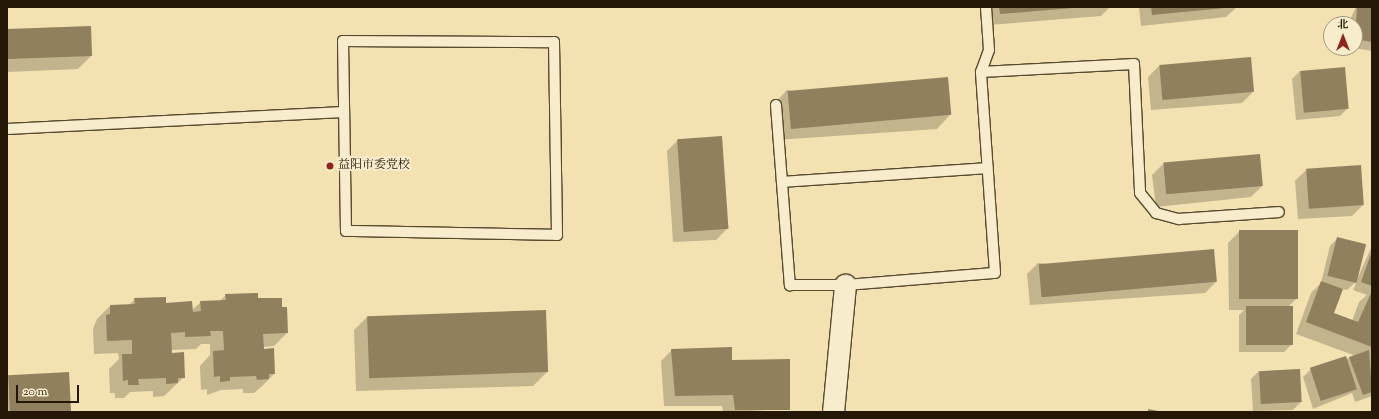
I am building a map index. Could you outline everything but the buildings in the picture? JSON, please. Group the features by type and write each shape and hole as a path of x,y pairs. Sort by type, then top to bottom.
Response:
{"street":[{"path":"833,412 845,285"}],"lane":[{"path":"776,105 790,285 845,285 995,273 981,72 990,50 986,7"},
{"path":"343,41 554,42 557,235 346,231 344,112 343,41"},
{"path":"981,72 1134,64 1140,193 1156,213 1179,219 1279,212"},
{"path":"7,129 344,112"},
{"path":"782,182 988,168"}],"place":[{"name":"益阳市委党校","path":"330,166"}]}
